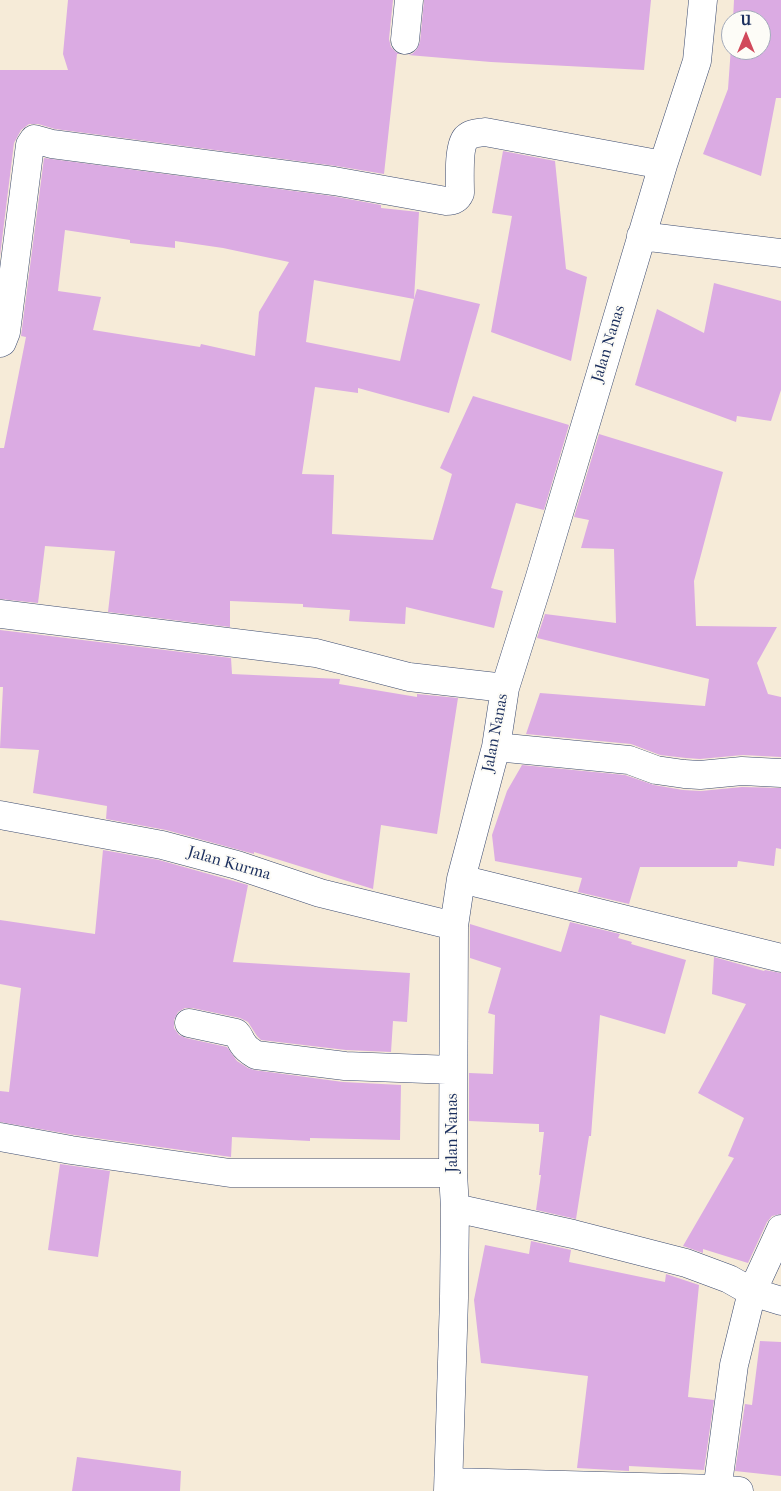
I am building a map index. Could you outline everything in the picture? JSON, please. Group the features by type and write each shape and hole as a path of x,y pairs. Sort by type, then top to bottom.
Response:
{"street":[{"path":"405,40 409,0"},
{"name":"Jalan Nanas","path":"449,1487 455,1208 453,1173 454,926 461,879 496,747 505,688 663,165 697,61 703,0"},
{"path":"0,343 6,332 30,145 34,139 52,144 334,181 446,201 456,199 460,193 462,148 466,138 474,133 484,132 663,165"},
{"path":"642,236 781,252"},
{"path":"0,614 316,653 409,677 505,688"},
{"path":"496,747 629,760 656,770 684,774 700,775 742,771 781,773"},
{"name":"Jalan Kurma","path":"0,815 162,845 237,865 320,893 454,926"},
{"path":"461,879 781,958"},
{"path":"189,1023 236,1033 248,1050 256,1055 345,1066 453,1070"},
{"path":"0,1137 71,1150 230,1173 453,1173"},
{"path":"455,1208 573,1234 686,1263 729,1279 752,1292 781,1301"},
{"path":"449,1487 724,1490 734,1365 752,1292 781,1229"}],"building":[{"path":"68,0 393,0 389,39 391,47 400,54 397,54 384,174 29,124 21,130 14,143 0,256 0,70 68,70 63,54"},
{"path":"424,0 651,0 644,70 491,62 408,55 417,49 420,42"},
{"path":"734,0 781,0 781,98 776,98 761,176 703,154 728,89 730,60 771,60 771,10 734,10"},
{"path":"503,151 555,161 566,269 587,277 571,361 491,332 512,216 492,213"},
{"path":"44,158 332,196 381,205 381,208 419,212 414,299 417,289 480,304 449,413 358,388 358,393 315,387 302,474 334,475 332,534 433,540 452,474 440,468 473,396 569,425 544,510 516,503 491,588 503,591 494,628 406,607 405,624 349,621 350,610 303,607 303,604 230,601 230,627 108,612 115,551 45,546 38,603 0,599 0,448 4,448 26,337 21,336","holes":["65,230 130,240 130,243 175,248 175,241 223,248 289,262 259,312 255,356 201,344 200,347 93,330 101,297 58,291","314,280 414,299 400,361 306,342"]},
{"path":"714,283 781,301 781,390 771,421 737,416 736,422 635,385 657,309 704,333"},
{"path":"599,434 723,472 694,581 696,626 777,627 757,663 768,694 781,697 781,757 743,755 700,759 686,758 660,755 631,744 526,734 540,693 705,706 709,679 537,638 545,614 616,623 614,549 581,548 589,520 574,517"},
{"path":"0,630 231,658 232,674 340,679 339,684 417,697 417,694 458,698 437,834 381,825 373,889 254,852 254,854 166,830 106,819 107,806 33,793 39,750 0,748 3,687 0,687"},
{"path":"522,765 625,775 654,785 683,790 701,791 742,787 781,788 781,849 776,848 774,866 738,861 737,867 640,867 629,904 578,892 582,878 495,861 492,835 507,791"},
{"path":"103,850 159,860 248,885 233,962 410,973 407,1022 393,1021 391,1052 346,1050 261,1040 248,1022 240,1018 192,1008 185,1008 178,1012 174,1020 174,1028 179,1035 227,1047 237,1061 254,1070 343,1082 401,1085 400,1140 310,1138 310,1141 232,1137 231,1157 74,1135 0,1122 0,1091 9,1092 21,988 0,984 0,920 95,934"},
{"path":"570,922 620,934 618,938 632,942 631,944 686,960 665,1034 600,1015 591,1136 589,1136 576,1219 536,1210 544,1132 539,1132 539,1124 469,1121 469,1073 493,1074 495,1015 488,1013 501,968 470,958 470,924 561,952"},
{"path":"714,957 764,971 781,973 781,1214 772,1216 767,1222 748,1263 703,1249 703,1253 683,1246 734,1158 728,1156 744,1118 698,1093 746,1004 712,994"},
{"path":"60,1164 110,1171 98,1257 48,1250"},
{"path":"531,1241 571,1250 569,1262 665,1282 666,1274 699,1285 688,1397 714,1400 704,1470 629,1466 629,1471 577,1468 588,1376 481,1363 474,1300 485,1245 529,1254"},
{"path":"760,1341 781,1342 781,1476 735,1471 745,1404 752,1405"},
{"path":"77,1457 181,1471 180,1491 72,1491"}]}
